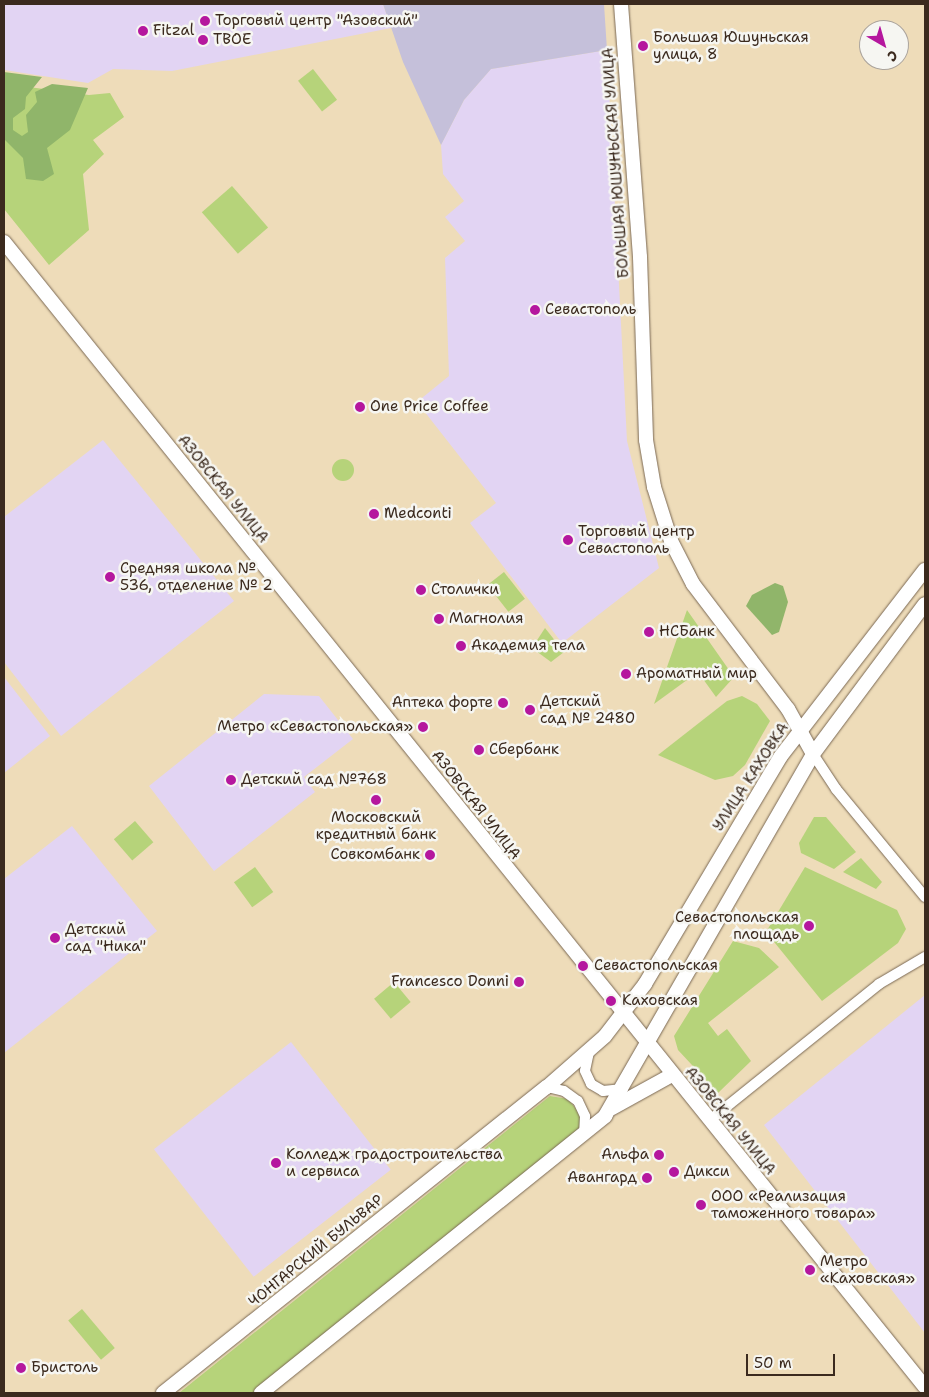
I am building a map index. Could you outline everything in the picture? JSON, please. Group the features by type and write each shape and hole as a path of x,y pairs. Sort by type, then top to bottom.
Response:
{"street":[{"name":"БОЛЬШАЯ ЮШУНЬСКАЯ УЛИЦА","path":"621,4 639,247 646,440 654,487 671,541 693,584 800,731 813,754"},
{"name":"АЗОВСКАЯ УЛИЦА","path":"4,242 624,1016 925,1387"},
{"name":"УЛИЦА КАХОВКА","path":"624,1016 758,791 800,731 925,570"},
{"path":"262,1393 584,1134 611,1108 646,1042 813,754 925,604"},
{"path":"813,754 836,789 925,898"},
{"path":"710,1120 879,984 925,957"},
{"name":"ЧОНГАРСКИЙ БУЛЬВАР","path":"163,1393 547,1088 590,1051 624,1016"},
{"path":"590,1051 585,1071 591,1084 603,1091 623,1088"},
{"path":"611,1108 672,1075"},
{"path":"547,1088 564,1091 578,1101 585,1116 584,1134"}],"shaded area":[{"path":"4,4 383,4 391,28 172,71 113,69 88,83 4,70"},
{"path":"383,4 604,4 607,50 491,69 464,100 441,145 403,62"},
{"name":"Севастополь","path":"607,50 627,441 659,568 562,643 470,523 496,503 417,402 449,376 445,258 465,241 445,217 464,201 443,174 441,145 464,100 491,69"},
{"name":"Средняя школа № 536, отделение № 2","path":"103,440 234,601 61,736 4,662 4,517"},
{"path":"4,677 50,736 4,773"},
{"name":"Детский сад №768","path":"264,694 319,696 353,739 304,777 315,792 214,871 149,786"},
{"path":"72,826 157,931 4,1053 4,879"},
{"path":"925,995 925,1333 764,1125"},
{"name":"Колледж градостроительства и сервиса","path":"291,1042 391,1170 254,1277 154,1149"}],"green space":[{"path":"313,69 337,100 322,111 298,81"},
{"path":"4,72 42,77 26,97 25,109 13,118 13,130 22,136 28,132 26,115 37,102 35,92 52,84 88,88 70,130 47,148 54,174 43,181 26,179 23,158 4,139"},
{"path":"4,77 6,84 89,95 110,93 124,117 93,140 104,154 83,174 89,230 49,265 4,209"},
{"path":"232,186 268,228 238,254 202,212"},
{"path":"339,459 347,459 354,466 354,474 347,481 339,481 332,474 332,466"},
{"path":"504,572 525,599 508,612 487,585"},
{"path":"775,583 783,586 788,602 779,632 772,635 746,606 752,595"},
{"path":"687,610 734,677 716,697 698,672 654,704"},
{"path":"545,628 564,652 551,662 532,648"},
{"path":"742,696 757,704 770,721 745,765 733,776 715,780 658,755 727,701"},
{"path":"814,817 826,817 856,852 834,869 801,853 799,843"},
{"path":"135,821 153,842 132,861 114,839"},
{"path":"861,858 882,882 876,889 843,872"},
{"path":"255,867 273,892 252,907 234,882"},
{"path":"805,867 897,910 906,929 898,943 822,1001 766,932"},
{"path":"733,941 759,948 779,967 708,1023 718,1036 727,1029 751,1061 718,1093 678,1050 674,1036"},
{"path":"394,982 411,1002 391,1019 374,999"},
{"path":"550,1096 568,1099 581,1115 580,1133 253,1393 179,1393"},
{"path":"82,1309 115,1348 101,1360 68,1321"}],"place":[{"name":"Торговый центр \"Азовский\"","path":"205,21"},
{"name":"Fitzal","path":"143,31"},
{"name":"ТВОЕ","path":"203,40"},
{"name":"Большая Юшуньская улица, 8","path":"643,46"},
{"name":"Севастополь","path":"535,310"},
{"name":"One Price Coffee","path":"360,407"},
{"name":"Medconti","path":"374,514"},
{"name":"Торговый центр Севастополь","path":"568,540"},
{"name":"Средняя школа № 536, отделение № 2","path":"110,577"},
{"name":"Столички","path":"421,590"},
{"name":"Магнолия","path":"439,619"},
{"name":"НСБанк","path":"649,632"},
{"name":"Академия тела","path":"461,646"},
{"name":"Ароматный мир","path":"626,674"},
{"name":"Аптека форте","path":"503,703"},
{"name":"Детский сад № 2480","path":"530,710"},
{"name":"Метро «Севастопольская»","path":"423,727"},
{"name":"Сбербанк","path":"479,750"},
{"name":"Детский сад №768","path":"231,780"},
{"name":"Московский кредитный банк","path":"376,800"},
{"name":"Совкомбанк","path":"430,855"},
{"name":"Севастопольская площадь","path":"809,926"},
{"name":"Детский сад \"Ника\"","path":"55,938"},
{"name":"Севастопольская","path":"583,966"},
{"name":"Francesco Donni","path":"519,982"},
{"name":"Каховская","path":"611,1001"},
{"name":"Альфа","path":"659,1155"},
{"name":"Колледж градостроительства и сервиса","path":"276,1163"},
{"name":"Дикси","path":"674,1172"},
{"name":"Авангард","path":"647,1178"},
{"name":"ООО «Реализация таможенного товара»","path":"701,1205"},
{"name":"Метро «Каховская»","path":"810,1270"},
{"name":"Бристоль","path":"21,1368"}]}
